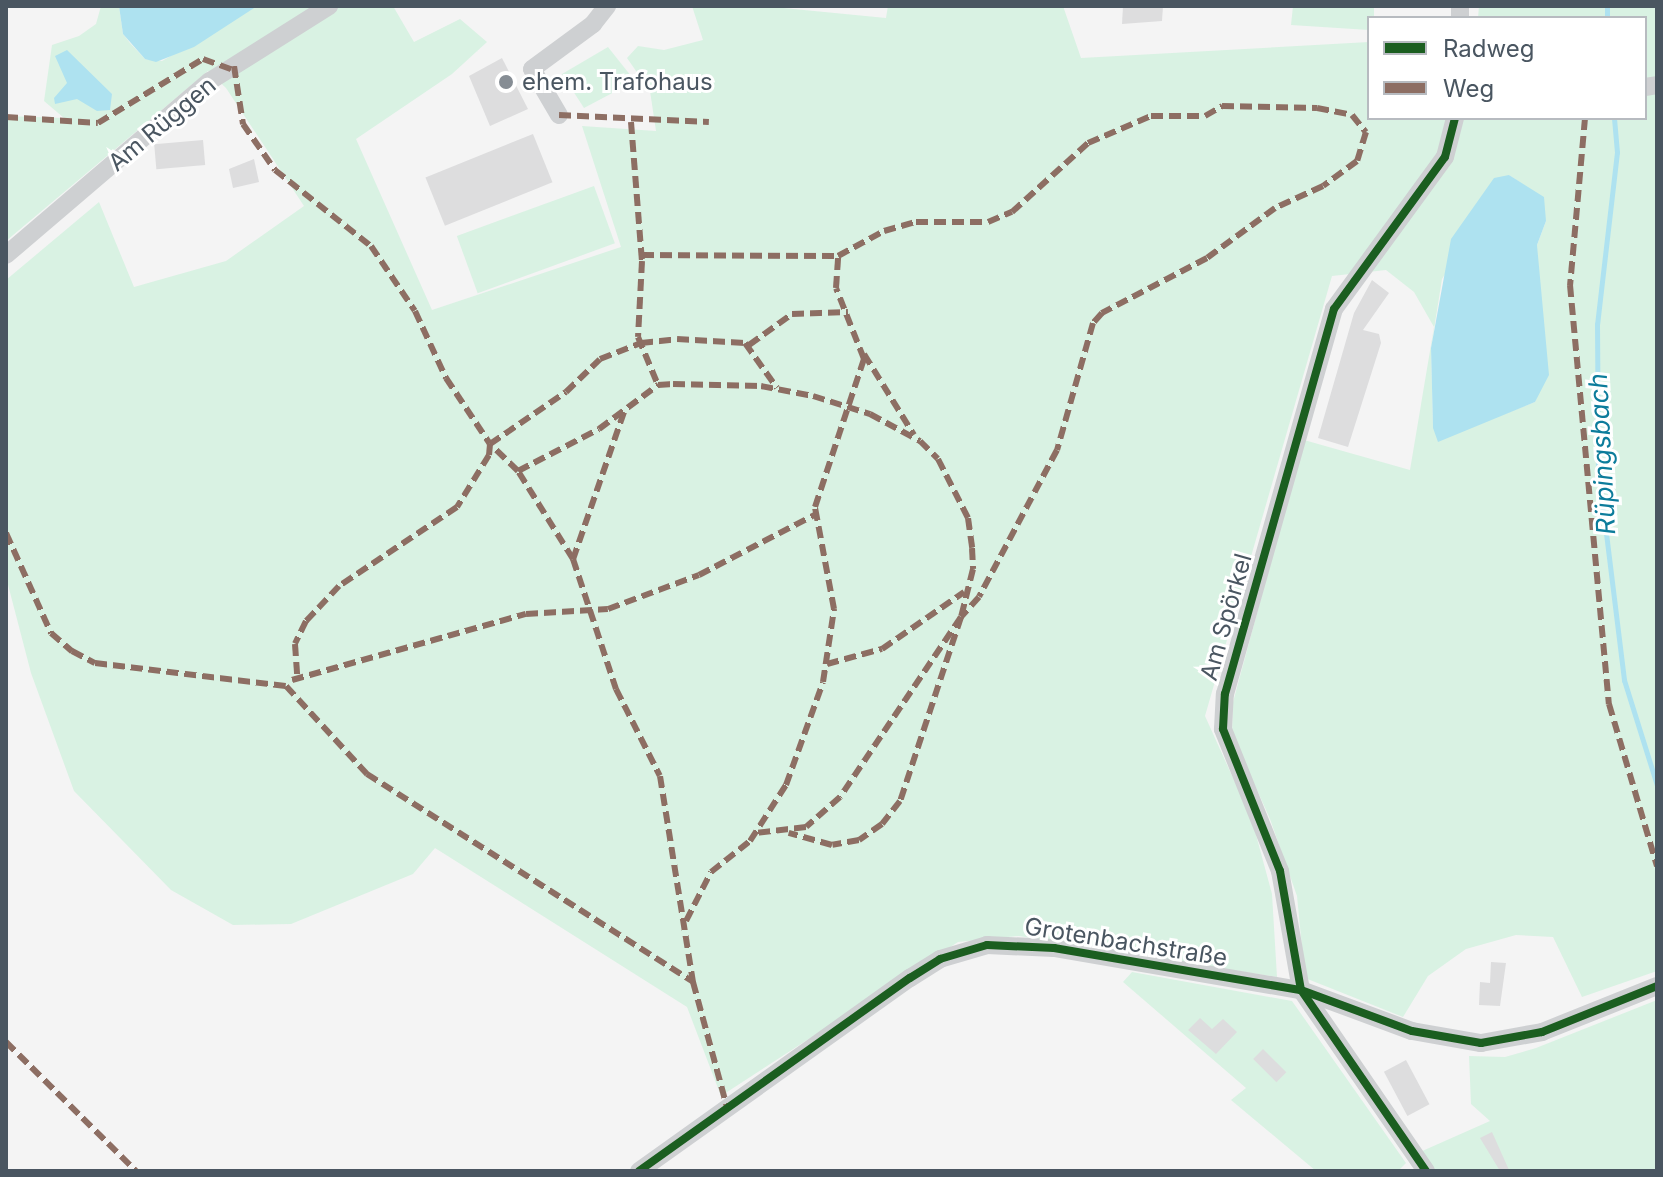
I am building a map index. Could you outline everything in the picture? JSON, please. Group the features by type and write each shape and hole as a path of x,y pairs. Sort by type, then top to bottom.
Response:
{"street":[{"name":"Am Rüggen","path":"6,255 210,81 329,6"},
{"path":"559,115 532,69 593,24 607,6"},
{"name":"Am Spörkel","path":"1426,1171 1301,990 1280,871 1223,729 1225,694 1334,309 1439,166 1454,120"},
{"name":"Grotenbachstraße","path":"639,1171 910,978 962,951 1013,944 1054,948 1301,990 1412,1031 1481,1043 1542,1032 1657,986"}],"green space":[{"path":"101,6 119,6 123,34 130,43 145,59 162,61 257,6 393,6 414,42 460,19 487,42 452,74 356,139 432,310 621,247 582,126 656,131 650,91 627,58 638,46 664,50 703,40 692,6 763,6 886,18 888,6 1063,6 1081,58 1367,42 1367,120 1647,120 1647,16 1478,16 1479,6 1657,6 1657,971 1582,997 1553,937 1516,935 1466,949 1428,976 1403,1017 1305,978 1297,896 1270,819 1232,734 1233,702 1304,440 1410,470 1434,327 1414,292 1386,270 1332,276 1205,716 1252,820 1272,894 1277,977 1019,936 958,942 721,1096 687,1007 435,848 413,874 291,924 233,925 171,890 74,791 31,673 6,577 6,280 99,202 134,287 226,261 304,206 226,88 208,71 6,241 6,116 64,118 44,101 52,45 79,36 96,24","holes":["1509,175 1525,186 1546,221 1537,245 1539,391 1535,402 1484,422 1433,428 1431,348 1442,279"]},
{"path":"1293,6 1374,6 1374,16 1367,16 1367,30 1291,25"},
{"path":"608,47 635,81 584,108 562,74"},
{"path":"594,186 615,243 478,293 457,236"},
{"path":"1132,972 1292,1001 1406,1163 1398,1171 1316,1171 1231,1100 1246,1088 1123,982"},
{"path":"1657,1000 1657,1171 1433,1171 1420,1152 1490,1121 1471,1104 1469,1056 1505,1057 1536,1048"}],"water":[{"path":"119,6 257,6 194,47 156,62 145,59 123,34"},
{"path":"67,50 112,94 110,110 97,111 77,99 55,104 54,98 67,83 55,56"},
{"path":"1509,175 1544,197 1546,221 1537,245 1549,375 1535,402 1438,442 1433,428 1431,348 1451,239 1494,178"}],"building":[{"path":"1123,6 1163,6 1162,21 1122,24"},
{"path":"502,58 528,109 490,126 469,76"},
{"path":"533,134 552,182 445,226 425,177"},
{"path":"203,140 205,165 156,169 154,144"},
{"path":"254,159 259,182 233,188 229,169"},
{"path":"1372,280 1389,293 1363,330 1379,334 1381,343 1348,447 1318,438 1354,313"},
{"path":"1491,962 1506,963 1500,1006 1479,1005 1480,982 1490,983"},
{"path":"1200,1018 1212,1029 1223,1019 1237,1032 1216,1054 1188,1030"},
{"path":"1263,1049 1286,1072 1276,1082 1253,1059"},
{"path":"1406,1060 1429,1104 1407,1116 1384,1072"},
{"path":"1492,1132 1509,1170 1500,1171 1480,1138"}],"waterway":[{"name":"Rüpingsbach","path":"1607,6 1607,16"},
{"name":"Rüpingsbach","path":"1614,120 1617,152 1597,324 1598,468 1624,680 1657,785"}],"marked path":[{"path":"6,117 98,123 203,59 231,69"},
{"path":"234,66 243,124 275,170 371,246 415,311 446,378 490,444 489,455 457,507 339,586 306,621 295,644 297,676"},
{"path":"642,255 838,256 884,231 916,222 988,222 1012,212 1088,143 1151,116 1205,116 1222,106 1317,108 1352,115 1366,132 1357,161 1323,186 1275,208 1207,258 1102,313 1093,323 1057,450 979,597 961,617 900,801 882,824 859,840 832,845 789,833"},
{"path":"559,115 709,122"},
{"path":"1585,120 1570,285 1609,704 1657,866"},
{"path":"631,122 642,261 638,337 658,385"},
{"path":"686,921 711,872 750,841 786,785 823,682 834,609 815,507 864,359 836,288 838,256"},
{"path":"749,345 792,314 848,312"},
{"path":"573,559 518,471 490,444 566,392 600,359 641,343 677,339 745,343 777,388"},
{"path":"864,354 914,435"},
{"path":"518,471 599,429 658,385 673,384 761,386 813,396 870,414 920,441 938,459 968,518 973,569 961,617 840,797 806,827 755,833"},
{"path":"624,412 573,559 616,689 660,776 693,982"},
{"path":"292,680 526,614 608,609 699,575 816,514"},
{"path":"6,533 51,633 72,651 95,663 286,686 367,774 693,982 727,1107"},
{"path":"827,664 882,649 964,592"},
{"path":"6,1042 136,1171"}],"cycle path":[{"path":"1426,1171 1301,990 1280,871 1223,729 1225,694 1334,309 1445,157 1454,120"},
{"path":"639,1171 910,978 940,959 987,945 1054,948 1301,990 1412,1031 1481,1043 1542,1032 1657,986"}],"place":[{"name":"ehem. Trafohaus","path":"506,82"}]}
